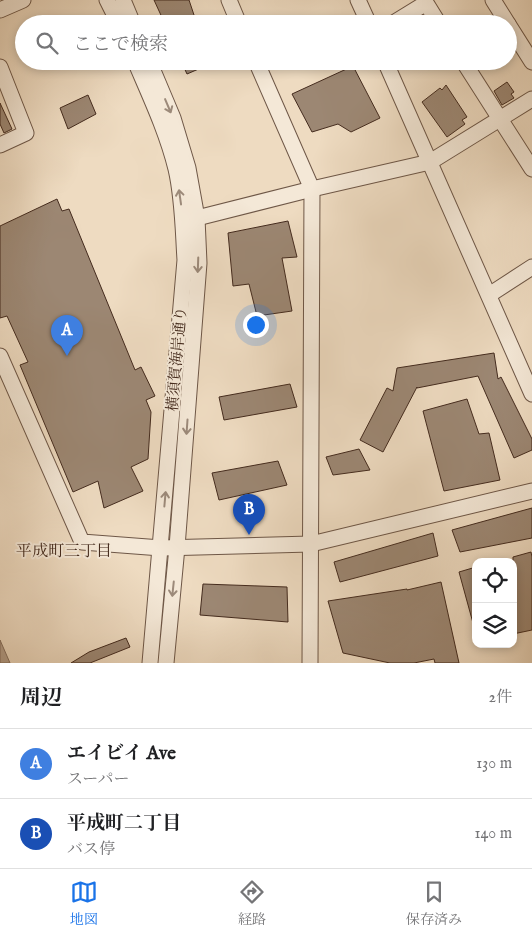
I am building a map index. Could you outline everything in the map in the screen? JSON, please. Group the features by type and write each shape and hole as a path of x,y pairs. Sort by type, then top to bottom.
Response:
{"street":[{"path":"0,10 23,0"},
{"path":"107,0 114,15"},
{"path":"123,0 129,15"},
{"path":"229,0 235,15"},
{"path":"358,0 365,15"},
{"path":"493,0 502,15"},
{"path":"406,15 427,1 434,15"},
{"path":"517,38 532,62"},
{"path":"0,67 26,133 0,145"},
{"name":"横須賀海岸通り","path":"139,70 163,127 176,169 185,260 150,663"},
{"path":"153,70 173,118 188,168 197,218 199,263 166,663"},
{"path":"260,70 312,189 310,663"},
{"path":"389,70 488,295 528,371 532,394"},
{"path":"469,70 532,169"},
{"path":"197,218 430,162 532,99"},
{"path":"488,295 532,267"},
{"path":"0,356 82,542 161,548 311,544 532,491"}],"shaded area":[{"path":"0,640 10,663 0,663"}],"building":[{"path":"154,0 189,0 194,15 161,15"},
{"path":"185,70 196,70 187,74"},
{"path":"344,70 355,70 380,118 351,132 338,124 312,132 292,94"},
{"path":"507,82 514,92 511,94 514,98 502,105 494,91"},
{"path":"446,85 467,117 462,120 465,124 447,137 422,102 440,88 442,90"},
{"path":"88,95 96,114 68,129 60,108"},
{"path":"0,103 12,129 4,133 0,124"},
{"path":"57,199 62,211 69,209 135,370 141,367 155,396 146,400 151,412 148,459 131,467 143,491 104,508 98,481 73,492 20,365 28,362 7,316 0,318 0,226"},
{"path":"288,221 297,257 282,258 292,311 257,316 249,284 233,286 228,233"},
{"path":"494,353 498,379 501,377 532,439 532,450 514,458 478,376 417,387 383,452 360,440 387,388 393,391 397,368"},
{"path":"290,384 297,407 224,420 219,397"},
{"path":"467,399 479,434 489,433 500,480 444,491 423,411"},
{"path":"359,449 370,470 333,475 326,457"},
{"path":"278,461 287,485 219,500 212,473"},
{"path":"532,508 532,538 460,552 452,530"},
{"path":"433,533 438,556 340,582 334,562"},
{"path":"531,552 532,557 532,630 517,633 517,558 513,557"},
{"path":"472,568 472,619 459,572"},
{"path":"441,582 459,663 435,663 434,659 414,663 390,663 343,653 328,601 407,590"},
{"path":"203,584 287,587 288,622 200,615"},
{"path":"126,638 130,647 90,663 71,663 89,652"}],"place":[{"name":"エイビイ Ave","path":"67,356"},
{"name":"平成町二丁目","path":"249,535"}],"district":[{"name":"平成町三丁目","path":"64,552"}]}
